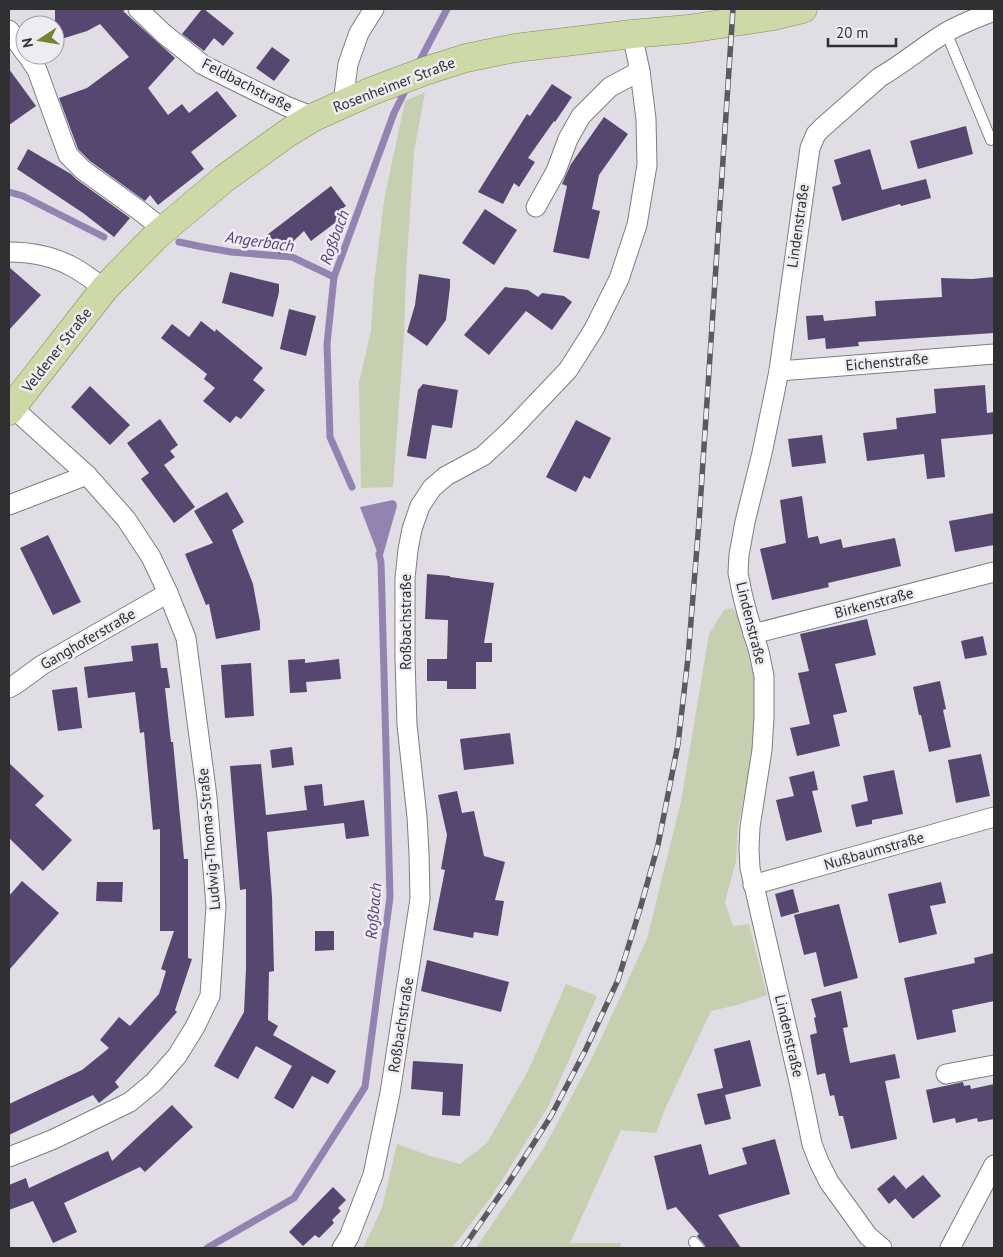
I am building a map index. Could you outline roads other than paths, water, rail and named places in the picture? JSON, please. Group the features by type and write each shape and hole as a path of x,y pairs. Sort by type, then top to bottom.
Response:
{"main road":[{"name":"Rosenheimer Straße","path":"105,288 163,230 225,178 289,132 343,103 372,91 466,58 515,48 688,29 774,16 802,9"},
{"name":"Veldener Straße","path":"10,409 105,288"}],"street":[{"name":"Feldbachstraße","path":"138,9 163,33 203,65 314,118"},
{"path":"343,103 348,64 359,33 374,9"},
{"name":"Lindenstraße","path":"882,1248 862,1242 828,1182 812,1144 750,868 750,827 762,750 764,676 742,593 738,573 739,555 779,371 810,148 816,134 880,77 946,32 994,11"},
{"name":"Roßbachstraße","path":"342,1248 349,1237 373,1176 390,1093 420,899 416,808 407,725 405,578 412,529 420,506 432,488 446,476 483,456 510,432 568,370 594,330 619,279 637,225 647,165 646,119 640,71 632,34"},
{"path":"34,65 68,155 83,170 163,230"},
{"path":"536,207 556,171 568,139 581,116 610,87 640,71"},
{"path":"9,252 24,252 48,257 69,265 105,288"},
{"name":"Eichenstraße","path":"779,371 994,354"},
{"name":"Ludwig-Thoma-Straße","path":"9,1157 54,1139 130,1102 154,1082 177,1056 195,1027 210,996 216,906 207,797 186,638 168,593 151,557 126,519 87,475 10,409"},
{"path":"9,505 87,475"},
{"name":"Birkenstraße","path":"753,634 994,572"},
{"name":"Ganghoferstraße","path":"9,688 42,664 168,593"},
{"name":"Nußbaumstraße","path":"754,885 994,817"},
{"path":"946,1074 994,1065"},
{"path":"950,1248 994,1165"}],"lane":[{"path":"946,32 991,140"}],"waterway":[{"name":"Roßbach","path":"417,66 447,9"},
{"name":"Roßbach","path":"352,487 330,437 327,344 334,277 394,113 407,87"},
{"name":"Angerbach","path":"9,192 23,196 104,237"},
{"name":"Angerbach","path":"179,242 231,252 292,257 334,277"},
{"name":"Roßbach","path":"207,1248 294,1198 365,1087 390,897 381,562 379,554"}],"railway":[{"path":"463,1248 509,1182 551,1116 585,1051 618,980 658,845 678,744 688,658 699,522 733,9"}]}
